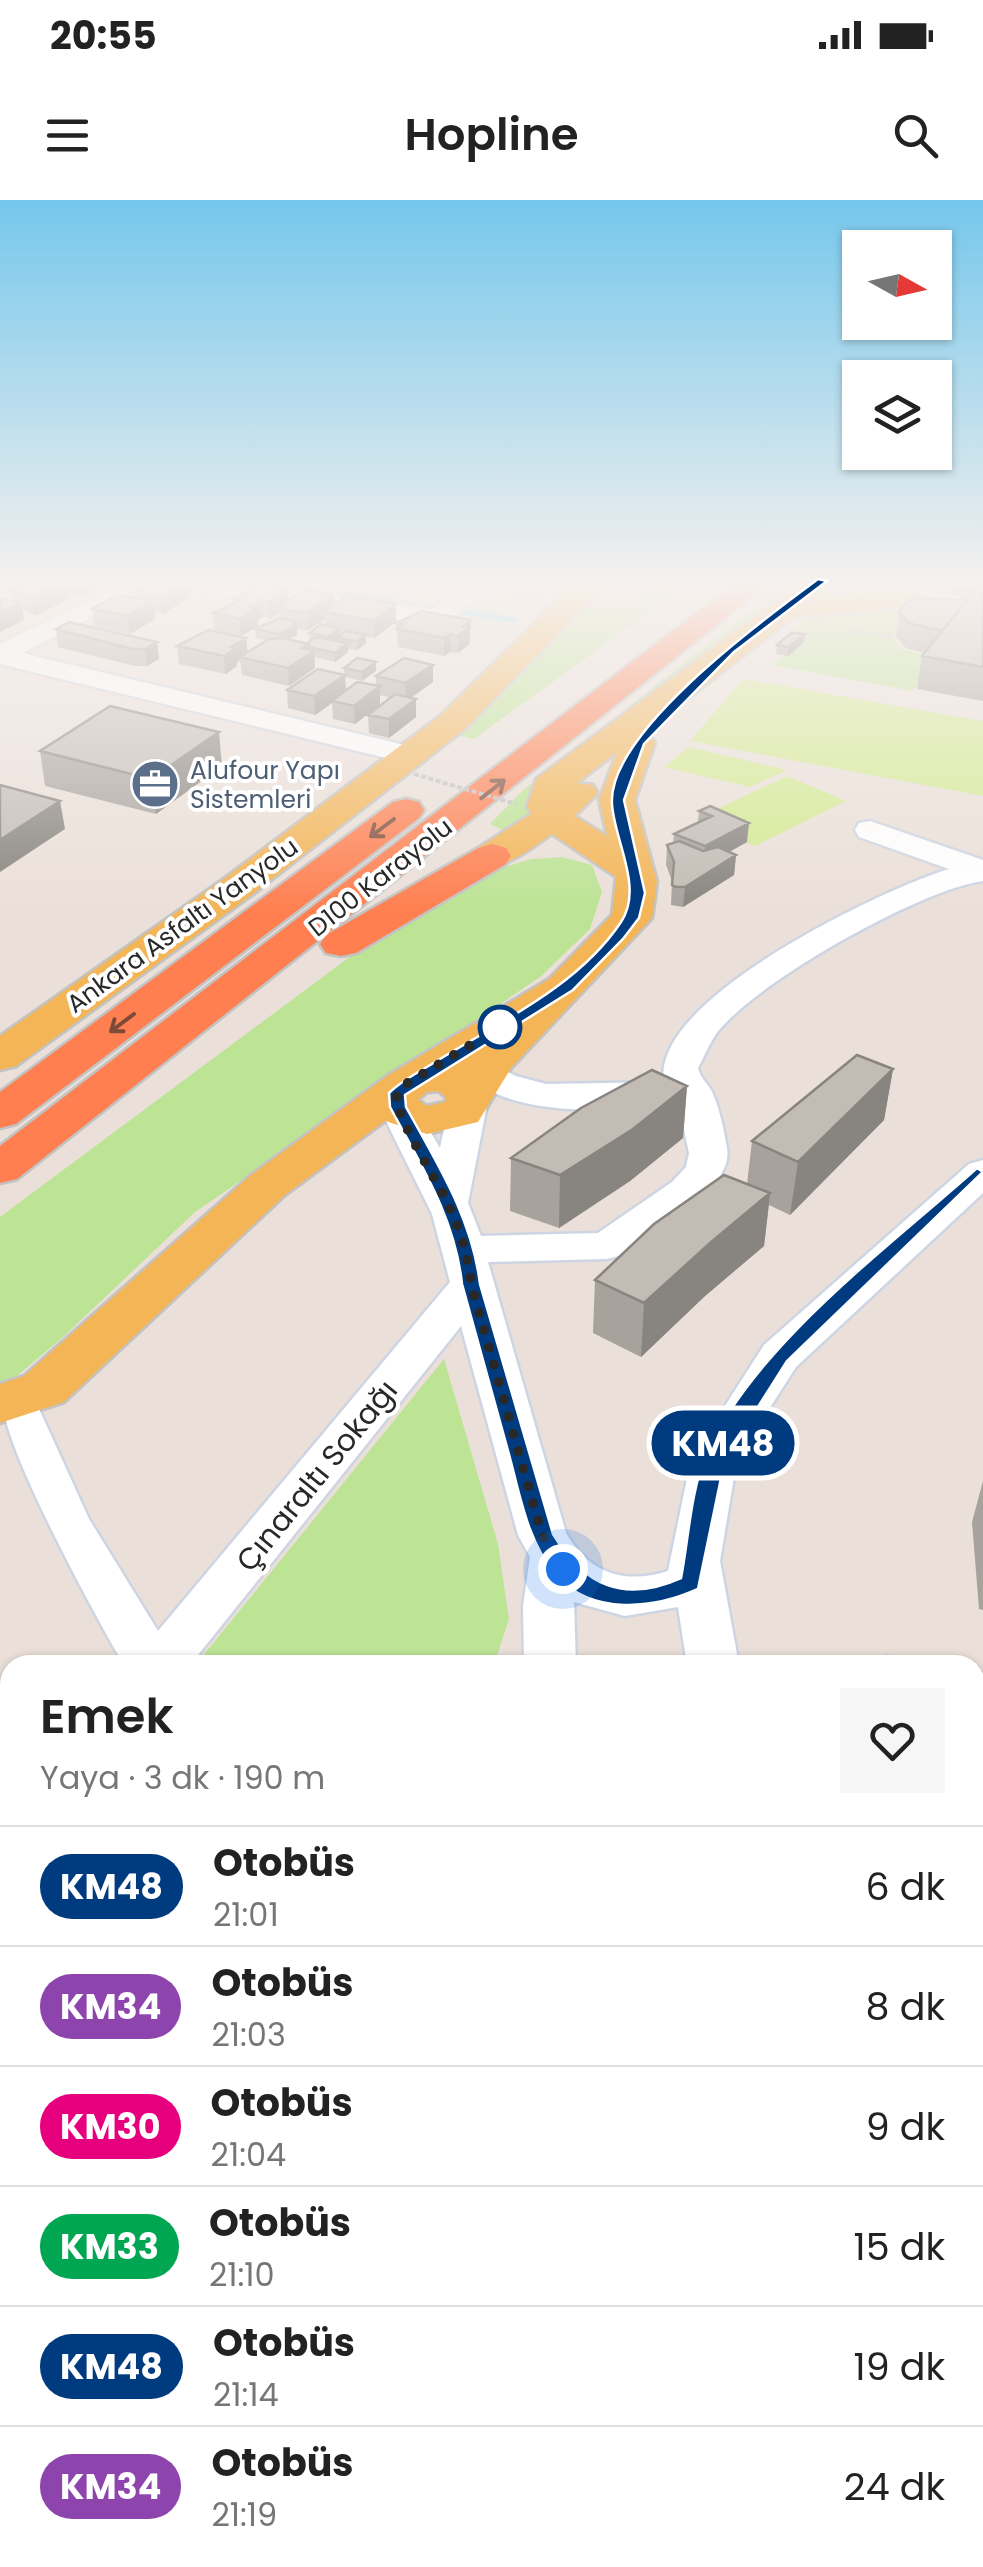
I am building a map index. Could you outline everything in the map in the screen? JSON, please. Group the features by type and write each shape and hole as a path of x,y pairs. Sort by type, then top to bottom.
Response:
{"highway":[{"name":"D100 Karayolu","path":"0,1114 565,691"},
{"name":"D100 Karayolu","path":"0,1168 640,691"},
{"path":"0,1178 159,1074 342,943 492,856"}],"main road":[{"name":"Ankara Asfaltı Yanyolu","path":"0,1056 413,765 484,691"},
{"path":"632,870 552,817 544,798 559,776 674,691"},
{"path":"492,856 552,817 638,743 689,691"},
{"path":"21,1402 268,1185 443,1104 568,986 632,918 638,893 617,800 638,743"},
{"path":"492,856 553,848 595,856 632,870"},
{"path":"443,1104 568,986"}],"street":[{"path":"137,691 413,765"},
{"path":"870,830 982,871"},
{"path":"469,1266 607,1246 686,1191 706,1170 709,1153 694,1092 683,1083 680,1068 704,1025 729,1001 775,968 880,911 961,875 982,871"},
{"path":"443,1104 541,1095 694,1092"},
{"path":"443,1104 449,1200 542,1535 563,1569 584,1586 610,1595 638,1598 666,1594 691,1583 714,1459 780,1356 983,1172"},
{"path":"443,1104 449,1200"},
{"name":"Çınaraltı Sokağı","path":"168,1655 342,1447 469,1266"},
{"path":"21,1402 66,1522 145,1655"},
{"path":"550,1655 548,1606 555,1556"},
{"path":"696,1563 711,1655"},
{"path":"530,1655 548,1606"}],"path":[{"path":"413,765 516,804"}],"green space":[{"path":"505,691 539,691 474,739 456,735"},
{"path":"648,691 656,691 524,819 506,832 490,824 522,791"},
{"path":"732,691 814,691 983,721 983,796 690,741"},
{"path":"689,747 787,770 750,787 664,767"},
{"path":"787,776 846,801 755,846 696,819"},
{"path":"562,857 592,865 602,892 590,929 540,977 195,1212 62,1338 0,1390 0,1217 394,924 475,876 531,859"},
{"path":"444,1359 498,1544 509,1619 497,1655 204,1655"}],"building":[{"path":"345,691 373,691 354,706 332,701"},
{"path":"395,694 416,699 389,719 368,715"},
{"path":"110,706 219,732 151,779 40,751"},
{"path":"0,785 60,801 0,840"},
{"path":"710,806 749,823 705,846 674,834 712,816 699,811"},
{"path":"679,841 703,851 718,847 736,855 685,887 676,887 672,885 674,862 667,845"},
{"path":"857,1055 893,1069 798,1162 752,1141"},
{"path":"652,1070 687,1086 633,1129 560,1175 511,1158 581,1108"},
{"path":"724,1175 770,1193 644,1303 595,1280 654,1224"}],"bus line":[{"name":"KM48","path":"686,691 638,743 617,800 637,882 632,918 568,986 403,1086 395,1100 449,1200 467,1249 471,1284 542,1535 563,1569 584,1586 610,1595 638,1598 666,1594 691,1583 714,1459 780,1356 983,1172"}],"place":[{"name":"Alufour Yapı Sistemleri","path":"155,784"}],"route":[{"path":"500,1027 403,1086 395,1100 449,1200 467,1249 471,1284 542,1535 563,1569"}]}
